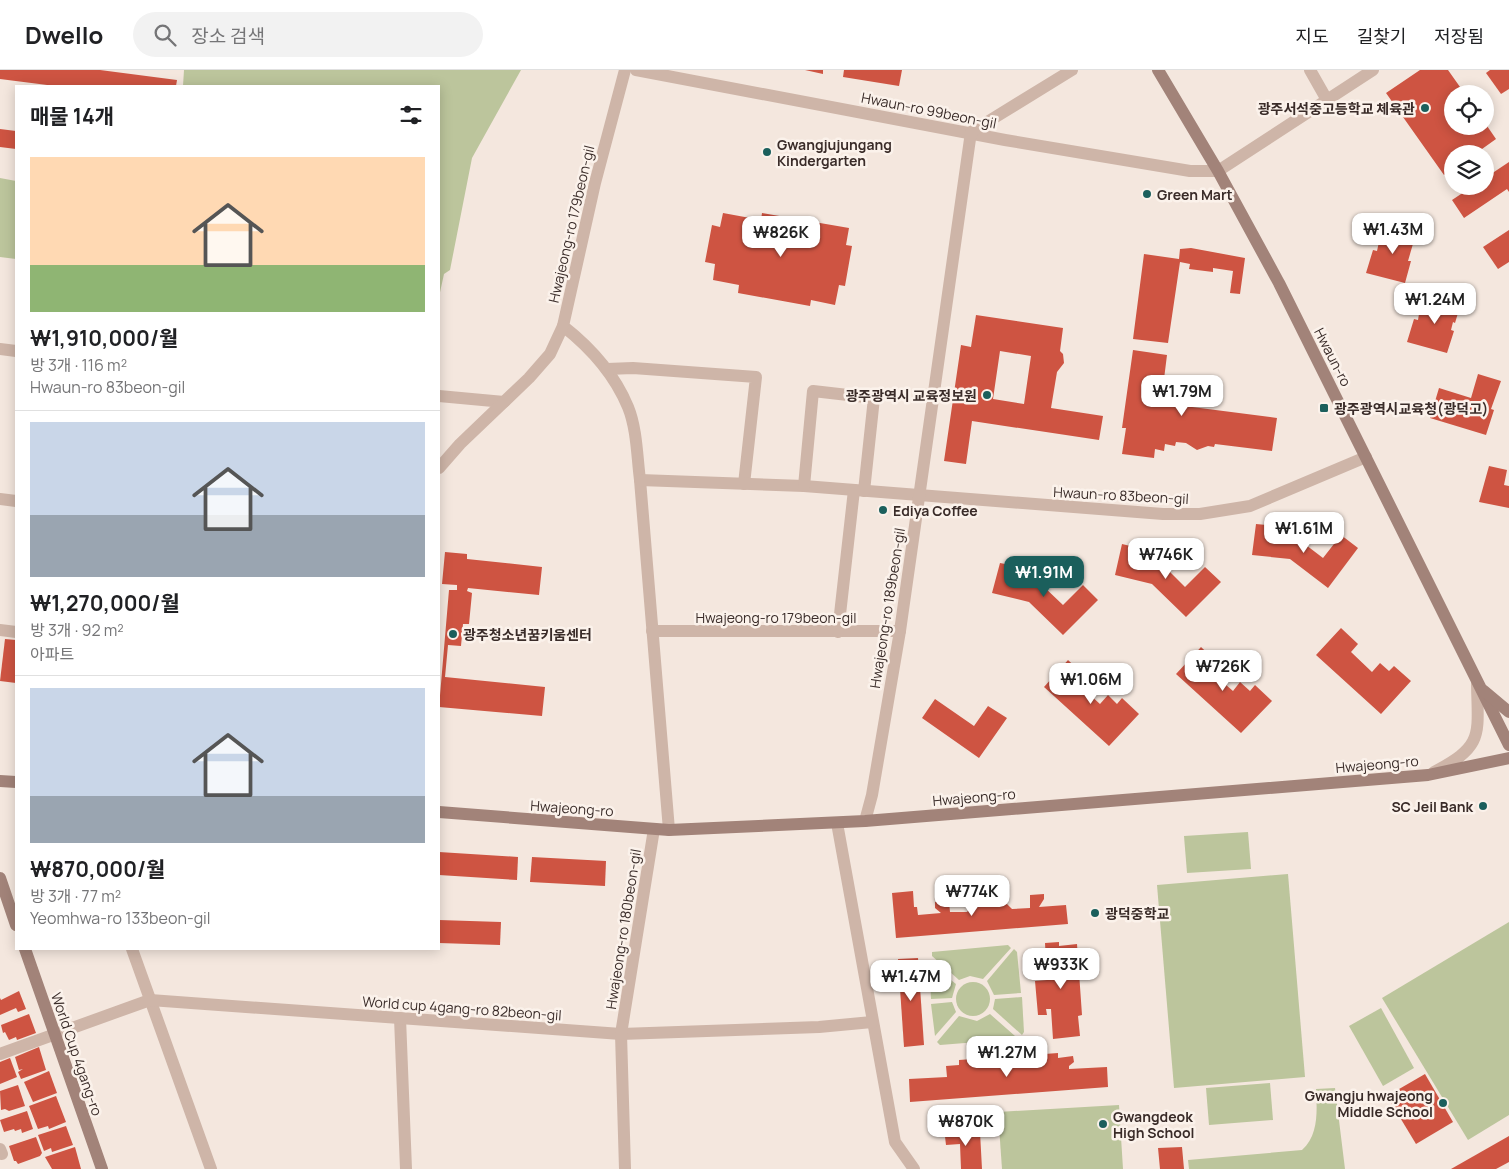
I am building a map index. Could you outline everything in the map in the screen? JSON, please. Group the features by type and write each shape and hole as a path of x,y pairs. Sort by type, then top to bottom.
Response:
{"street":[{"name":"Hwajeong-ro 179beon-gil","path":"440,467 529,378 550,354 563,326 595,183 625,70"},
{"name":"Hwaun-ro 99beon-gil","path":"636,70 971,132 1005,140 1190,171 1218,171"},
{"path":"971,132 1072,70"},
{"name":"Hwaun-ro","path":"1158,70 1218,171 1279,283 1509,745"},
{"path":"1310,70 1327,100"},
{"path":"1218,171 1373,70"},
{"name":"Hwajeong-ro 189beon-gil","path":"865,821 872,795 900,631 971,132"},
{"path":"563,326 597,355 607,369 628,408 640,480 669,830"},
{"path":"0,349 15,351"},
{"path":"607,369 633,368 756,377 744,484"},
{"path":"804,486 813,391 874,398 838,632"},
{"path":"440,396 504,402"},
{"name":"Hwaun-ro 83beon-gil","path":"640,480 804,486 1163,514 1200,514 1250,506 1366,457"},
{"path":"0,500 15,501"},
{"path":"0,630 15,632"},
{"name":"Hwajeong-ro 179beon-gil","path":"652,631 900,631"},
{"path":"1477,684 1509,712"},
{"path":"1428,775 1461,757 1471,747 1477,737 1477,684"},
{"name":"Hwajeong-ro","path":"440,812 669,830 837,823 1428,775 1509,758"},
{"path":"0,781 15,782"},
{"path":"837,823 872,1022 896,1142 914,1169"},
{"name":"Hwajeong-ro 180beon-gil","path":"625,1169 621,1034 654,829"},
{"path":"0,878 15,922"},
{"name":"World Cup 4gang-ro","path":"25,950 102,1169"},
{"path":"132,950 211,1169"},
{"name":"World cup 4gang-ro 82beon-gil","path":"0,1054 150,1000 621,1034 819,1027 872,1022"},
{"path":"400,1018 406,1169"}],"green space":[{"path":"184,70 521,70 472,158 450,270 444,274 440,292 440,85 183,85"},
{"path":"0,178 15,181 15,259 0,257"},
{"path":"1248,832 1251,869 1187,873 1184,836"},
{"path":"1288,874 1305,1077 1174,1088 1157,885"},
{"path":"1509,922 1509,1115 1468,1140 1382,998"},
{"path":"1008,945 1011,948 983,979 970,976 959,980 932,956 932,952"},
{"path":"1014,949 1017,952 1021,993 994,995 987,981"},
{"path":"929,963 956,984 952,998 931,999"},
{"path":"973,982 985,987 990,999 985,1011 973,1016 961,1011 956,999 961,987"},
{"path":"1022,997 1024,1032 1022,1035 993,1009 995,999"},
{"path":"952,1002 956,1012 935,1036 931,1004"},
{"path":"1381,1008 1414,1068 1383,1086 1349,1026"},
{"path":"990,1014 1015,1036 1015,1039 940,1045 937,1042 959,1016 977,1021"},
{"path":"1270,1083 1273,1120 1209,1125 1206,1088"},
{"path":"1335,1088 1345,1169 1189,1169 1188,1160 1302,1150 1312,1137 1316,1122 1316,1089"},
{"path":"1119,1105 1123,1169 1002,1169 998,1112"}],"building":[{"path":"0,70 100,70 177,80 176,85 47,85 0,79"},
{"path":"805,70 823,70 823,74"},
{"path":"844,70 902,70 899,86 843,77"},
{"name":"광주서석중고등학교 체육관","path":"1420,70 1448,70 1459,85 1444,85 1444,135 1493,135 1496,139 1488,145 1444,145 1444,175 1386,93"},
{"path":"1490,70 1509,70 1509,89 1501,94 1486,73"},
{"path":"0,129 15,131 15,149 0,147"},
{"path":"1509,162 1509,192 1507,189 1464,218 1452,200 1460,195 1494,195 1494,172"},
{"path":"723,213 761,220 762,213 849,228 846,245 852,246 845,286 839,285 835,305 811,300 810,306 738,293 739,285 713,280 715,264 705,262 712,225 720,227"},
{"path":"1397,225 1417,230 1408,261 1411,261 1405,283 1366,273 1373,250 1377,251 1379,242 1373,240 1375,235 1393,240"},
{"path":"1509,230 1509,262 1498,269 1483,247"},
{"path":"1191,248 1245,258 1240,294 1230,293 1233,271 1213,268 1213,272 1189,269 1190,264 1180,262 1168,343 1133,339 1144,254 1179,259 1180,249"},
{"path":"1439,296 1461,303 1455,323 1453,322 1451,330 1454,331 1447,353 1407,342 1414,319 1418,320 1419,314 1413,313 1416,305 1430,309 1432,303 1436,304"},
{"path":"976,315 1063,328 1060,351 1063,354 1064,363 1057,372 1051,408 1103,416 1099,440 972,421 966,464 944,461 961,345 971,347","holes":["1000,351 1031,356 1024,404 993,399"]},
{"path":"1133,350 1167,355 1161,403 1277,418 1272,451 1215,444 1214,447 1208,446 1197,450 1186,443 1176,442 1175,446 1165,444 1164,451 1155,449 1154,458 1122,454 1126,428 1122,428"},
{"path":"1478,374 1501,381 1491,409 1494,410 1486,435 1430,418 1439,388 1471,398"},
{"path":"1489,466 1507,470 1504,485 1509,486 1509,508 1479,502"},
{"path":"1256,524 1276,526 1275,539 1302,542 1323,558 1341,535 1358,548 1328,588 1290,559 1252,555"},
{"path":"1122,544 1143,549 1140,562 1166,568 1185,587 1205,567 1221,582 1186,617 1152,584 1115,575"},
{"name":"광주청소년꿈키움센터","path":"445,552 467,554 467,559 542,567 539,595 468,588 467,591 472,593 469,624 463,624 461,646 448,645 445,677 545,687 542,716 440,707 449,590 457,590 457,585 442,584"},
{"path":"1000,563 1020,567 1017,580 1043,586 1063,605 1083,585 1098,600 1063,635 1029,602 992,593"},
{"path":"1341,628 1358,644 1351,652 1372,672 1380,663 1389,671 1394,666 1411,681 1381,714 1316,655"},
{"path":"5,639 15,640 15,683 0,681"},
{"path":"1201,647 1219,664 1211,672 1233,691 1240,682 1250,691 1255,685 1272,701 1241,733 1176,674"},
{"path":"1068,660 1086,677 1079,685 1100,704 1108,695 1117,704 1122,698 1139,714 1109,746 1044,687"},
{"path":"935,699 974,726 988,706 1007,718 979,758 922,718"},
{"path":"440,852 518,857 517,880 440,875"},
{"path":"532,857 606,861 605,886 530,882"},
{"name":"광덕중학교","path":"913,891 914,907 917,907 918,915 941,913 935,908 935,902 949,902 950,912 967,912 976,901 1002,899 1012,909 1030,908 1030,895 1044,894 1044,899 1039,907 1066,905 1068,924 896,938 892,893"},
{"path":"440,920 501,922 500,945 440,943"},
{"path":"1059,942 1059,946 1077,944 1082,1015 1078,1016 1080,1036 1053,1039 1051,1009 1046,1009 1047,1015 1038,1015 1035,981 1047,980 1045,943"},
{"path":"918,958 924,1045 904,1047 898,959"},
{"path":"19,991 26,1009 18,1012 16,1008 0,1015 0,998 1,1000"},
{"path":"29,1014 36,1033 17,1040 16,1037 9,1040 5,1032 3,1033 1,1025"},
{"path":"39,1047 46,1070 21,1079 18,1072 23,1069 19,1070 15,1057"},
{"path":"1058,1053 1058,1058 1073,1056 1074,1062 1069,1066 1069,1069 1107,1067 1108,1087 910,1102 909,1079 947,1077 946,1066 959,1065 959,1060 999,1057 1000,1065 1019,1064 1018,1056"},
{"path":"10,1058 17,1077 0,1084 0,1062"},
{"path":"49,1071 57,1093 33,1102 24,1082"},
{"path":"1425,1074 1453,1122 1416,1144 1387,1096"},
{"path":"18,1085 25,1106 9,1111 1,1110 0,1091"},
{"path":"56,1096 66,1122 49,1129 48,1126 38,1129 29,1106"},
{"path":"27,1111 33,1129 22,1133 21,1129 4,1132 0,1120"},
{"path":"66,1126 73,1145 52,1152 51,1148 44,1151 38,1135"},
{"path":"961,1127 962,1133 980,1132 982,1169 961,1169 960,1144 946,1145 944,1128"},
{"path":"1509,1136 1509,1162 1496,1169 1451,1169"},
{"path":"36,1137 42,1153 40,1156 18,1164 14,1161 9,1146"},
{"path":"75,1147 81,1169 52,1169 45,1157"},
{"path":"1182,1147 1184,1169 1160,1169 1158,1148"}],"place":[{"name":"광주서석중고등학교 체육관","path":"1425,108"},
{"name":"Gwangjujungang Kindergarten","path":"767,152"},
{"name":"Green Mart","path":"1147,194"},
{"name":"광주광역시 교육정보원","path":"987,395"},
{"name":"광주광역시교육청(광덕고)","path":"1324,408"},
{"name":"Ediya Coffee","path":"883,510"},
{"name":"광주청소년꿈키움센터","path":"453,634"},
{"name":"SC Jeil Bank","path":"1483,806"},
{"name":"광덕중학교","path":"1095,913"},
{"name":"Gwangju hwajeong Middle School","path":"1443,1103"},
{"name":"Gwangdeok High School","path":"1103,1124"}]}
